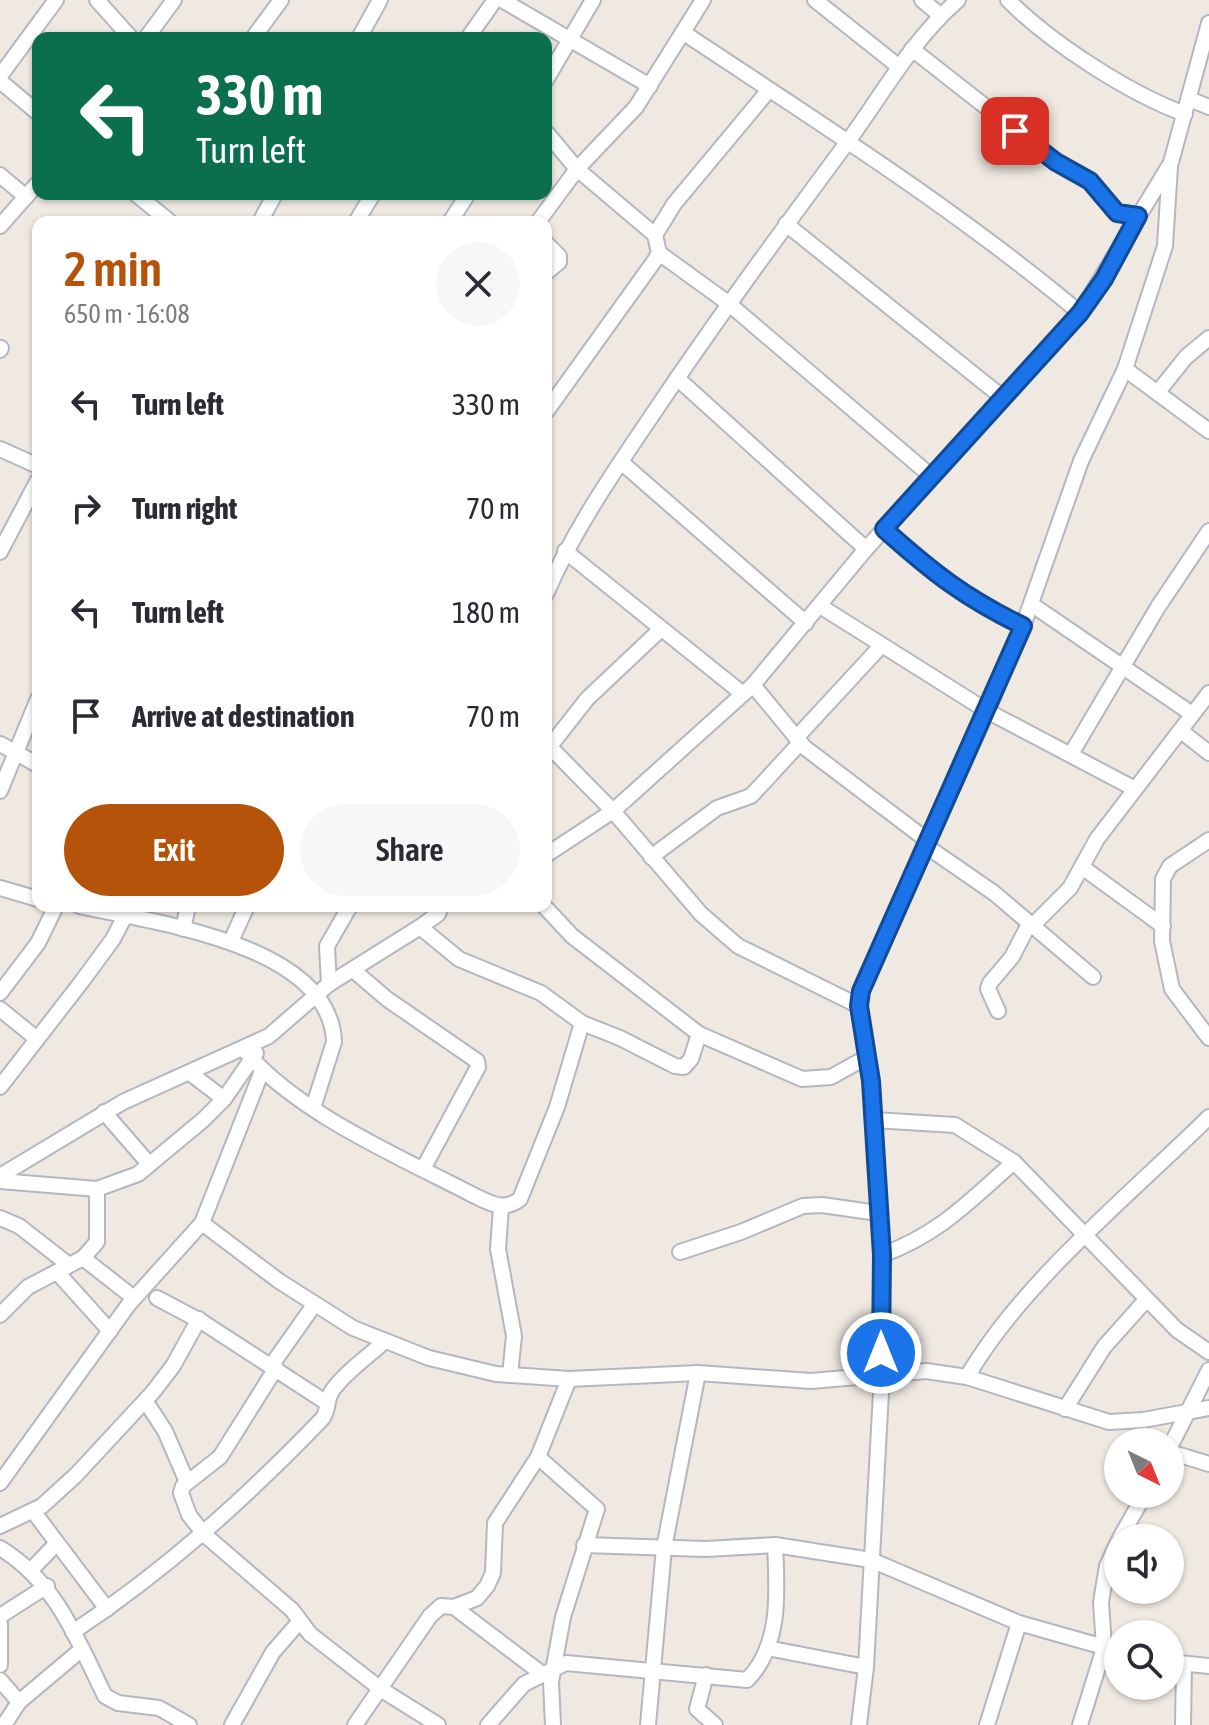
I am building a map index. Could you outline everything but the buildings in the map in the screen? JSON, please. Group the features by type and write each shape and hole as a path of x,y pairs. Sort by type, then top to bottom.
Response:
{"street":[{"path":"33,32 56,0"},
{"path":"97,0 126,32"},
{"path":"150,32 174,0"},
{"path":"257,32 281,0"},
{"path":"362,32 380,0"},
{"path":"472,32 495,0"},
{"path":"502,0 650,86"},
{"path":"552,69 593,0"},
{"path":"542,216 577,169 636,107 703,0"},
{"path":"815,0 898,66"},
{"path":"922,0 940,15"},
{"path":"552,580 565,551 621,462 728,303 848,141 898,66 940,15 958,0"},
{"path":"1008,0 1033,22 1112,78 1145,99 1185,114"},
{"path":"859,1725 866,1667 882,1374 882,1255 874,1120 859,1006 861,991 987,711 1023,626 1081,461 1125,369 1165,246 1170,166 1209,23"},
{"path":"32,33 0,78 32,107"},
{"path":"684,33 848,141 1030,272 1080,313"},
{"path":"912,49 1056,162 1090,181 1117,213 1138,216"},
{"path":"655,235 674,204 769,90"},
{"path":"1189,99 1209,107"},
{"path":"552,139 577,169 655,235 659,253 728,303 931,476"},
{"path":"552,851 613,811 748,689 866,549 1080,313 1104,279 1138,216 1170,166"},
{"path":"0,175 26,197"},
{"path":"0,226 32,190"},
{"path":"145,200 163,216"},
{"path":"786,224 1002,397"},
{"path":"552,249 559,256 559,262 552,268"},
{"path":"552,397 659,253"},
{"path":"1158,392 1186,357 1209,338"},
{"path":"1125,369 1209,431"},
{"path":"677,378 866,549"},
{"path":"0,449 32,463"},
{"path":"621,462 806,623"},
{"path":"0,552 32,491"},
{"path":"884,529 943,582 977,604 1023,626"},
{"path":"1071,754 1174,582 1209,531"},
{"path":"565,551 660,630 748,689 798,741 848,783 994,893 1093,977"},
{"path":"1031,604 1192,714"},
{"path":"820,606 987,711 1135,789"},
{"path":"552,739 587,699 660,630"},
{"path":"651,857 717,808 751,796 881,646"},
{"path":"998,1011 988,989 990,983 1012,957 1030,925 1070,888 1097,839 1209,693"},
{"path":"0,791 32,713"},
{"path":"1181,731 1209,753"},
{"path":"0,744 32,761"},
{"path":"552,748 613,811 701,914 738,946 859,1006"},
{"path":"1209,840 1170,866 1163,879 1163,955 1172,989 1209,1038"},
{"path":"1082,867 1163,926"},
{"path":"0,888 32,897"},
{"path":"0,993 38,943 53,912"},
{"path":"107,912 231,941 287,970 317,993 333,1031 334,1042 313,1108"},
{"path":"183,929 187,912"},
{"path":"231,941 244,912"},
{"path":"329,984 327,946 347,912"},
{"path":"0,1178 97,1189 114,1186 149,1164 224,1099 269,1036 317,993 420,927 437,912"},
{"path":"550,912 572,936 699,1034 802,1079 831,1077 867,1057"},
{"path":"0,1087 113,939 125,916"},
{"path":"420,927 459,959 541,993 582,1023 675,1066 684,1067 691,1059 699,1034"},
{"path":"353,970 387,999 477,1061 478,1067 423,1169"},
{"path":"0,1009 37,1039"},
{"path":"252,1060 313,1108 423,1169 501,1207 511,1206 520,1199 557,1107 582,1023"},
{"path":"0,1178 104,1112 190,1073 252,1060"},
{"path":"0,1483 134,1298 202,1223 252,1060"},
{"path":"190,1073 224,1099"},
{"path":"104,1112 149,1164"},
{"path":"967,1377 988,1342 1085,1237 1209,1117"},
{"path":"874,1120 955,1125 1014,1162 1146,1300 1177,1330 1209,1352"},
{"path":"882,1255 920,1241 1014,1162"},
{"path":"0,1315 28,1287 83,1258 97,1242 97,1189"},
{"path":"680,1252 741,1232 803,1206 822,1205 878,1213"},
{"path":"501,1207 498,1249 514,1336 510,1375"},
{"path":"0,1218 19,1226 63,1268 110,1331"},
{"path":"202,1223 314,1305 353,1328 429,1358 510,1375 569,1379 698,1373 811,1381 926,1371 967,1377 1109,1422 1209,1408"},
{"path":"83,1258 134,1298"},
{"path":"157,1298 199,1319 327,1403"},
{"path":"1065,1409 1104,1347 1146,1300"},
{"path":"314,1305 220,1457 187,1482 181,1493 189,1515 205,1535 263,1583 310,1634 382,1690 438,1725"},
{"path":"0,1526 33,1511 76,1475 146,1402 173,1366 199,1319"},
{"path":"73,1632 205,1535 326,1414 327,1403 339,1383 385,1341"},
{"path":"1179,1428 1209,1370"},
{"path":"648,1725 664,1548 698,1373"},
{"path":"355,1725 382,1690 430,1616 441,1606 454,1607 477,1598 487,1586 493,1573 495,1523 538,1457 569,1379"},
{"path":"146,1402 165,1431 187,1482"},
{"path":"1184,1454 1209,1464"},
{"path":"538,1457 597,1509 548,1669 553,1725"},
{"path":"33,1511 107,1609"},
{"path":"31,1570 56,1544"},
{"path":"584,1545 664,1548 775,1545 871,1560 1019,1623 1104,1648"},
{"path":"488,1725 524,1684 548,1669 573,1663 747,1680 767,1648 777,1595 775,1545"},
{"path":"0,1548 47,1586 110,1700 159,1708 189,1725"},
{"path":"1104,1584 1101,1602 1105,1620"},
{"path":"0,1616 47,1586"},
{"path":"454,1607 548,1669"},
{"path":"232,1725 273,1652 300,1621"},
{"path":"987,1725 1019,1623"},
{"path":"0,1624 0,1665"},
{"path":"767,1648 866,1667"},
{"path":"4,1725 19,1702 82,1649"},
{"path":"1184,1664 1209,1666"},
{"path":"1080,1725 1104,1667"},
{"path":"706,1675 696,1707 715,1725"},
{"path":"0,1680 19,1702"},
{"path":"1181,1700 1183,1725"}],"route":[{"path":"881,1353 882,1255 871,1081 859,1006 861,991 1023,626 977,604 943,582 884,529 1080,313 1104,279 1138,216 1117,213 1090,181 1056,162 1015,131"}]}
